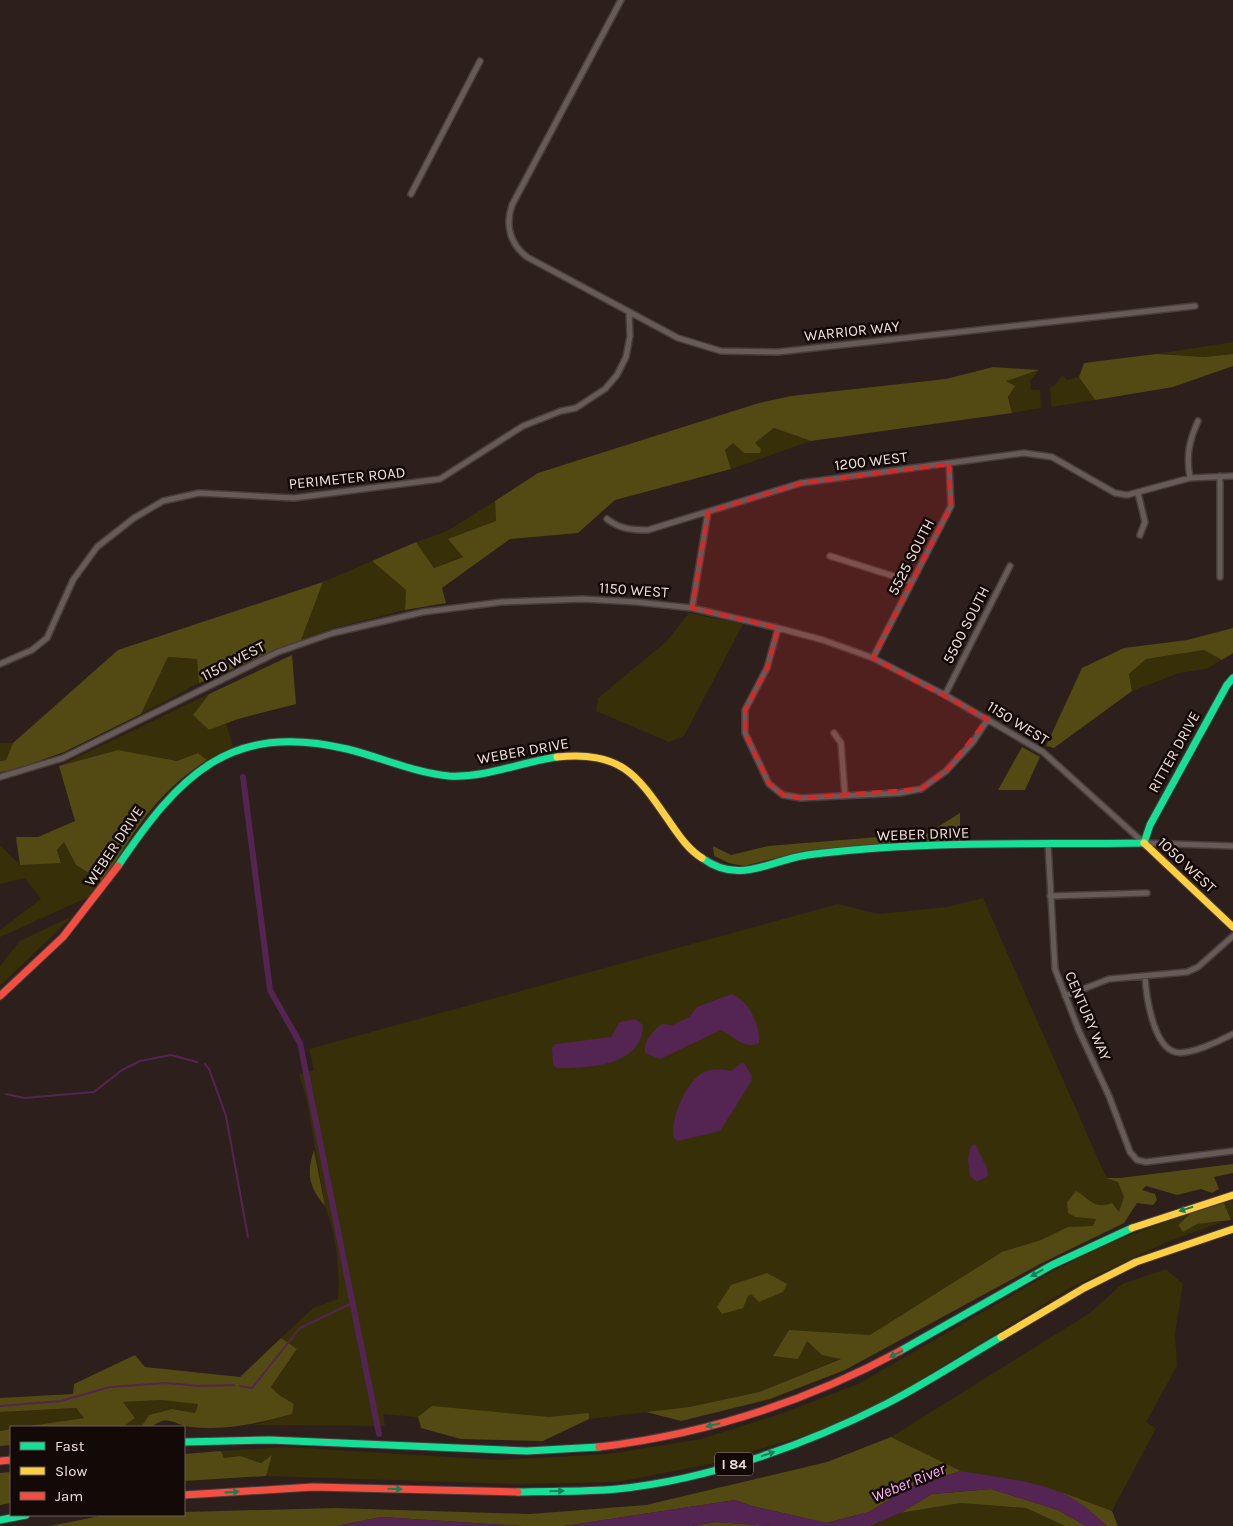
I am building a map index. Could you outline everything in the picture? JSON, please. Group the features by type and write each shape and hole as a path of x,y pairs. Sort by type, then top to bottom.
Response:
{"main road":[{"name":"RITTER DRIVE","path":"1144,843 1154,817 1227,685 1233,678"},
{"name":"WEBER DRIVE","path":"0,996 36,963 80,917 106,884 147,820 183,781 213,761 268,743 294,740 329,744 451,776 489,772 564,757 592,756 605,759 617,763 640,781 699,858 726,870 739,872 806,855 839,852 922,847 1144,843"},
{"name":"1050 WEST","path":"1144,843 1233,927"},
{"path":"185,1442 297,1440 528,1451 600,1447 713,1425 776,1407 844,1380 915,1345 1054,1264 1104,1239 1156,1218 1233,1195"},
{"name":"I 84","path":"185,1495 313,1487 512,1492 618,1489 714,1471 813,1438 851,1421 888,1403 1084,1288 1136,1262 1233,1229"},
{"path":"0,1520 21,1516"}],"street":[{"name":"WARRIOR WAY","path":"621,0 510,210 508,226 518,249 532,260 629,313 678,338 721,351 745,353 778,352 1195,306"},
{"path":"411,194 480,61"},
{"name":"PERIMETER ROAD","path":"0,664 32,650 47,638 73,580 97,547 134,518 163,501 199,493 294,498 440,479 523,426 561,411 576,408 605,390 617,375 626,357 630,336 629,313"},
{"path":"1190,478 1187,459 1192,436 1198,421"},
{"name":"1200 WEST","path":"607,519 616,526 629,530 648,530 801,483 1036,454 1052,456 1116,493 1127,495 1190,478 1233,476"},
{"name":"5525 SOUTH","path":"873,658 951,506 949,464"},
{"path":"1220,476 1220,577"},
{"path":"1138,493 1145,522 1140,535"},
{"path":"692,608 708,512"},
{"path":"830,556 912,582"},
{"name":"5500 SOUTH","path":"945,695 1010,566"},
{"name":"1150 WEST","path":"0,776 62,758 278,652 334,633 423,612 502,602 583,599 692,608 823,640 873,658 945,695 1043,752 1144,843"},
{"path":"778,628 767,668 745,710 745,732 769,784 783,795 801,798 899,793 921,789 946,771 973,742 988,719"},
{"path":"834,733 842,743 845,796"},
{"path":"1144,843 1233,846"},
{"name":"CENTURY WAY","path":"1048,844 1054,962 1065,996 1109,1096 1130,1152 1137,1160 1146,1162 1233,1151"},
{"path":"1050,896 1147,893"},
{"path":"1065,996 1110,979 1188,972 1198,967 1233,936"},
{"path":"1145,976 1149,1008 1164,1044 1173,1052 1184,1053 1233,1034"}],"highlighted area":[{"path":"949,464 951,506 873,658 988,719 946,771 921,789 801,798 783,795 769,784 745,733 745,710 767,668 778,628 692,608 708,512 801,483"}],"shaded area":[{"path":"1233,342 1233,354 1204,357 1156,354"},
{"path":"1156,354 1204,357 1233,354 1233,366 1173,387 1095,400 1079,377 1084,363"},
{"path":"993,367 1039,370 1006,381 1015,386 1008,397 1012,413 811,441 774,428 755,443 761,449 760,453 744,453 733,443 725,450 731,469 615,500 578,533 510,539 442,588 446,603 405,610 406,590 372,561 416,542 434,568 463,557 448,539 496,521 495,501 538,473 759,403 791,396 946,379"},
{"path":"1039,370 1030,381 1031,390 1040,390 1041,408 1012,413 1005,381"},
{"path":"1062,375 1067,380 1079,377 1095,400 1051,407 1050,388 1055,385"},
{"path":"775,428 811,441 731,469 725,450 733,443 755,443"},
{"path":"495,501 496,521 449,539 463,556 434,568 416,542 447,531"},
{"path":"372,561 406,590 405,610 334,628 301,640 323,582"},
{"path":"323,582 301,640 199,683 197,659 168,657 141,714 64,752 14,770 0,772 0,761 6,760 13,743 118,650"},
{"path":"689,613 743,624 684,736 669,742 596,711 598,698 666,642"},
{"path":"1233,628 1233,653 1222,660 1204,650 1146,659 1129,674 1132,691 1054,748 1046,746 1082,668 1124,648 1187,640"},
{"path":"1204,650 1222,660 1206,669 1179,673 1132,691 1129,674 1146,659"},
{"path":"292,655 296,704 238,719 209,730 193,715 209,694"},
{"path":"168,657 197,659 199,683 141,714"},
{"path":"209,694 193,715 209,730 226,723 233,747 207,760 198,753 177,761 118,750 59,766"},
{"path":"0,743 13,743 6,760 0,761"},
{"path":"1022,747 1040,757 1025,790 998,790"},
{"path":"118,750 177,761 198,753 207,760 173,786 148,814 136,829 103,882 76,865 64,842 57,850 61,863 20,865 16,837 38,837 75,821 59,766"},
{"path":"960,813 960,840 805,851 744,866 729,863 714,856 713,846 731,855 768,846 928,833"},
{"path":"64,842 76,865 103,882 93,895 0,937 0,930 41,899 25,878 0,884 0,845 20,865 61,862 57,850"},
{"path":"983,898 1106,1177 1118,1182 1124,1197 1119,1212 842,1358 759,1392 689,1407 589,1419 487,1424 383,1414 385,1426 254,1425 292,1414 294,1404 279,1395 271,1387 297,1350 281,1338 313,1308 338,1299 338,1264 334,1240 325,1206 307,1101 299,1074 314,1070 309,1049 838,904 879,914 947,907"},
{"path":"74,915 0,986 0,966 20,941"},
{"path":"732,994 749,1008 753,1015 758,1029 759,1043 754,1045 744,1044 721,1030 660,1059 645,1053 647,1040 662,1024 672,1025 689,1017 697,1007"},
{"path":"635,1019 643,1025 640,1039 634,1049 624,1057 611,1062 583,1067 557,1068 553,1065 552,1048 556,1044 611,1037 620,1022"},
{"path":"741,1063 745,1064 752,1077 751,1082 720,1131 678,1141 674,1138 674,1122 677,1112 691,1083 704,1072 718,1069 731,1071"},
{"path":"975,1144 987,1168 988,1176 977,1182 970,1176 968,1160 971,1146"},
{"path":"314,1150 325,1206 315,1193 310,1180 310,1166"},
{"path":"1233,1164 1233,1173 1214,1177 1219,1189 1212,1193 1201,1189 1177,1195 1146,1186 1142,1190 1155,1194 1157,1200 1153,1205 1137,1203 1124,1223 1042,1263 845,1370 770,1399 681,1421 646,1412 689,1407 759,1392 841,1359 822,1355 807,1341 798,1359 773,1356 789,1330 870,1335 1002,1252 1041,1240 1068,1227 1093,1226 1096,1219 1075,1217 1068,1213 1067,1202 1076,1191 1092,1203 1106,1205 1112,1203 1119,1212 1124,1197 1118,1182 1106,1178 1120,1178"},
{"path":"1233,1201 1233,1219 1231,1220 1224,1203"},
{"path":"1224,1203 1231,1220 1197,1224 1183,1232 1178,1225 1191,1213"},
{"path":"1191,1213 1178,1225 1223,1222 1169,1241 1072,1287 889,1399 810,1434 710,1464 618,1482 515,1484 266,1476 271,1456 261,1463 240,1456 224,1458 221,1451 286,1447 499,1460 608,1454 701,1439 783,1413 858,1384 1059,1268 1112,1242"},
{"path":"1166,1269 1183,1284 1175,1333 1177,1366 1146,1422 1156,1428 1112,1511 1029,1482 961,1471 891,1437 1090,1313 1122,1284"},
{"path":"767,1273 787,1284 783,1292 759,1302 751,1294 748,1296 743,1308 722,1314 717,1307 731,1285"},
{"path":"281,1338 297,1349 271,1387 279,1395 294,1404 292,1414 255,1423 204,1428 185,1426 172,1421 163,1421 154,1426 142,1426 149,1415 172,1409 195,1413 198,1404 161,1400 123,1402 135,1418 124,1426 30,1426 84,1418 76,1408 0,1412 0,1398 73,1394 74,1384 135,1355 145,1367 240,1377"},
{"path":"161,1400 198,1403 195,1413 172,1409 149,1415 142,1426 124,1426 135,1418 123,1402"},
{"path":"432,1406 549,1417 589,1413 589,1419 543,1441 461,1439 421,1428 418,1417"},
{"path":"76,1408 85,1418 33,1426 10,1426 10,1429 0,1431 0,1412"},
{"path":"10,1429 10,1445 0,1446 0,1431"},
{"path":"891,1437 961,1471 910,1487 869,1512 826,1523 752,1506 735,1500 564,1526 522,1526 381,1517 337,1526 50,1526 100,1516 185,1516 185,1512 335,1508 530,1514 646,1505 827,1462"},
{"path":"221,1451 224,1458 240,1456 261,1463 272,1455 266,1476 185,1481 185,1454"},
{"path":"961,1471 1023,1481 1060,1492 1079,1502 1107,1526 1086,1526 1058,1510 991,1489 932,1494 900,1513 870,1526 771,1526 716,1522 691,1526 564,1526 735,1500 752,1506 827,1523 869,1512 910,1487"},
{"path":"10,1472 10,1503 0,1505 0,1473"},
{"path":"991,1489 1058,1510 1086,1526 1065,1526 1026,1508 961,1503 900,1513 932,1494"},
{"path":"1061,1492 1112,1511 1118,1526 1107,1526 1085,1507"},
{"path":"961,1503 1026,1508 1065,1526 870,1526 900,1513"},
{"path":"381,1517 522,1526 337,1526"},
{"path":"716,1522 771,1526 692,1526"}],"waterway":[{"path":"243,777 270,990 300,1043 379,1434"},
{"path":"6,1094 24,1098 94,1092 122,1070 140,1061 171,1055 197,1062"},
{"path":"205,1064 209,1069 226,1116 248,1237"},
{"path":"240,1386 252,1388 300,1328 352,1303"},
{"path":"0,1406 61,1401 110,1387 166,1383 200,1386 234,1385"}],"traffic: fast":[{"path":"1144,843 1150,825 1227,685 1233,678"},
{"path":"118,866 163,806 186,782 211,763 239,750 270,743 306,742 347,749 410,768 449,776 476,775 557,757"},
{"path":"702,858 716,866 729,870 741,870 754,869 807,855 891,847 975,844 1144,843"},
{"path":"900,1351 1052,1265 1132,1228"},
{"path":"518,1492 617,1489 686,1478 755,1459 823,1433 886,1404 1001,1337"},
{"path":"185,1442 270,1440 527,1451 599,1447"},
{"path":"0,1520 21,1516"}],"traffic: slow":[{"path":"557,757 579,756 598,758 626,770 648,792 685,843 702,858"},
{"path":"1144,843 1233,927"},
{"path":"1132,1228 1233,1195"},
{"path":"1001,1337 1084,1288 1136,1262 1233,1229"}],"traffic: jam":[{"path":"0,996 63,937 118,866"},
{"path":"599,1447 678,1434 754,1413 828,1386 900,1351"},
{"path":"0,1461 10,1460"},
{"path":"185,1495 313,1487 518,1492"}],"water label":[{"name":"Weber River","path":"908,1482"}]}
